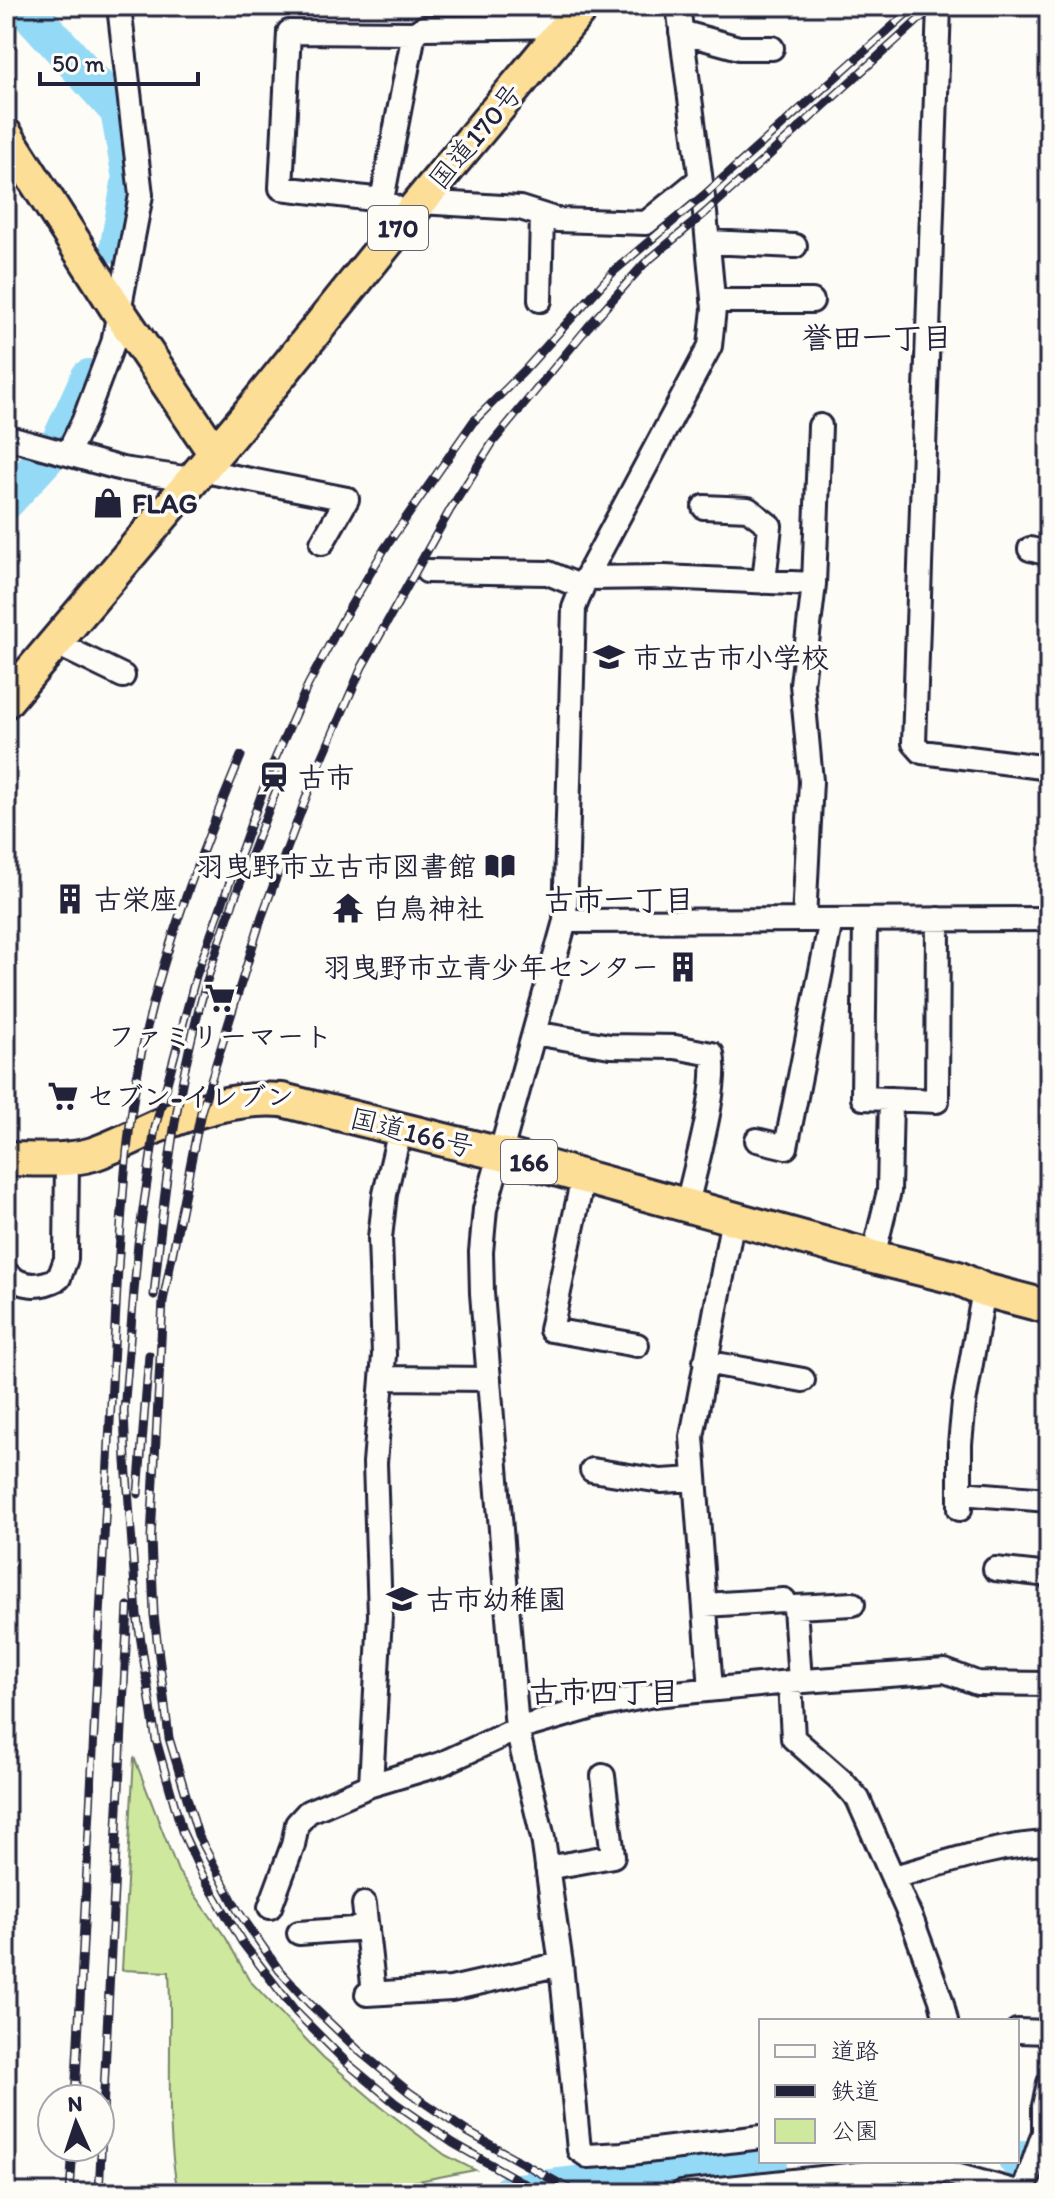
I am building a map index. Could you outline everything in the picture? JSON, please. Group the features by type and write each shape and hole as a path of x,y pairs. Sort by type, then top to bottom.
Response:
{"highway":[{"name":"国道170号","path":"6,701 255,406 403,205 575,16"},
{"path":"6,135 119,312 203,465"},
{"name":"国道166号","path":"6,1159 67,1159 92,1154 175,1120 243,1100 282,1100 501,1154 958,1278 984,1290 1049,1307"}],"street":[{"path":"59,451 84,420 113,343 141,195 119,6"},
{"path":"678,6 708,242 713,301 710,346 584,582 574,608 565,921 485,1209 481,1252 517,1729 543,1838 561,1964 579,2150 588,2156 622,2154 759,2137"},
{"path":"939,6 914,743 922,752 1049,768"},
{"path":"575,16 423,28 414,33 289,32 281,188 403,205 520,208 558,220 646,223 700,179"},
{"path":"681,32 739,48 772,48"},
{"path":"403,205 414,33"},
{"path":"540,300 542,215"},
{"path":"708,242 795,246"},
{"path":"713,301 812,301"},
{"path":"804,920 811,781 802,684 814,584 820,426"},
{"path":"6,437 122,469 203,465 215,473 347,499 322,543"},
{"path":"704,507 748,509 770,526 764,582"},
{"path":"427,571 548,573 584,582 664,577 814,584"},
{"path":"53,642 123,676"},
{"path":"865,920 863,1098 937,1101 938,919"},
{"path":"565,921 1049,919"},
{"path":"757,1140 786,1147 831,920"},
{"path":"534,1033 610,1046 675,1047 712,1054 714,1065 703,1132 687,1205"},
{"path":"873,1257 889,1191 891,1099"},
{"path":"371,1785 380,1615 375,1463 384,1355 380,1238 385,1194 400,1130"},
{"path":"6,1273 23,1285 47,1285 59,1278 66,1259 67,1159"},
{"path":"583,1177 551,1330 637,1345"},
{"path":"711,1689 692,1437 733,1218"},
{"path":"984,1290 964,1403 960,1501 1049,1500"},
{"path":"705,1362 803,1380"},
{"path":"382,1378 489,1379"},
{"path":"592,1470 661,1481 695,1479"},
{"path":"995,1569 1049,1575"},
{"path":"705,1605 784,1600"},
{"path":"853,1604 795,1607 793,1738 858,1799 894,1877 946,2019"},
{"path":"270,1907 293,1845 297,1824 308,1812 371,1785 441,1764 517,1729 593,1707 654,1695 711,1689 945,1671 977,1683 1049,1684"},
{"path":"547,1868 613,1856 603,1776"},
{"path":"894,1877 974,1854 1049,1843"},
{"path":"364,1904 370,1994 451,1989 561,1964"},
{"path":"299,1933 367,1928"},
{"path":"1019,2031 1049,2032"},
{"path":"682,2193 906,2164 1024,2189 1044,2136 1044,2106 1049,2083"}],"green space":[{"path":"134,1757 178,1871 226,1938 249,1980 323,2057 380,2106 445,2155 475,2170 356,2193 178,2193 171,2138 169,1972 122,1970"}],"waterway":[{"path":"24,6 119,111 131,178 119,245"},
{"path":"6,501 60,442 89,378"},
{"path":"1019,2159 1049,2160"},
{"path":"510,2193 759,2162"}],"railway":[{"path":"541,2193 453,2143 395,2103 347,2063 296,2012 242,1942 202,1874 182,1831 156,1740 137,1615 124,1411 138,1244 155,1128 196,976 271,768 308,685 385,548 473,422 524,371 614,271 703,196 915,6"},
{"path":"576,2193 466,2131 409,2092 358,2050 279,1970 238,1911 198,1835 169,1738 154,1615 151,1538 163,1301 201,1112 262,916 313,779 362,667 450,510 493,442 644,264 705,213 934,6"},
{"path":"76,2083 118,1268 129,1131 142,1050 172,938 241,756"},
{"path":"154,1295 172,1138 196,1022 223,931 283,773"},
{"path":"138,1494 149,1355"},
{"path":"99,2193 128,1606"},
{"path":"70,2193 72,2163"}],"place":[{"name":"FLAG","path":"108,503"},
{"name":"市立古市小学校","path":"609,657"},
{"name":"古市","path":"274,777"},
{"name":"羽曳野市立古市図書館","path":"500,866"},
{"name":"古栄座","path":"70,899"},
{"name":"白鳥神社","path":"348,908"},
{"name":"羽曳野市立青少年センター","path":"683,967"},
{"name":"ファミリーマート","path":"220,998"},
{"name":"セブン-イレブン","path":"63,1096"},
{"name":"古市幼稚園","path":"402,1599"}],"district":[{"name":"誉田一丁目","path":"877,338"},
{"name":"古市一丁目","path":"619,900"},
{"name":"古市四丁目","path":"604,1692"}]}
